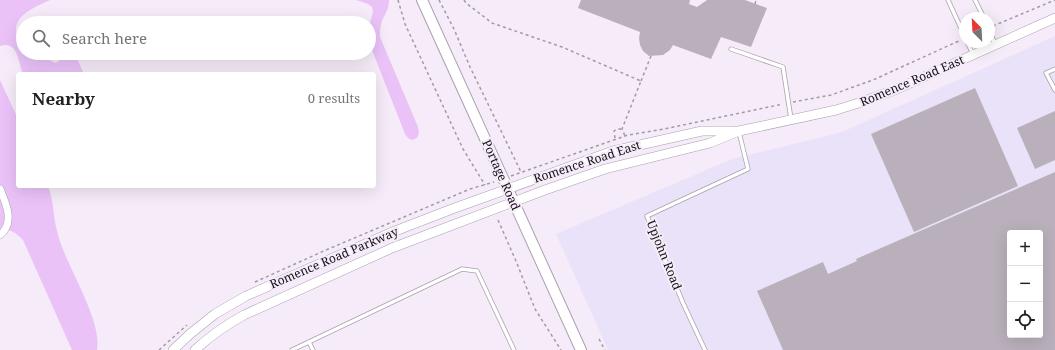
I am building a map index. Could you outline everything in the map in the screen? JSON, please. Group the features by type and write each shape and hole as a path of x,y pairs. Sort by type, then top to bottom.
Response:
{"main road":[{"name":"Portage Road","path":"422,0 581,350"}],"street":[{"name":"Romence Road East","path":"513,202 605,169 710,143 739,131 836,110 862,102 897,89 1055,18"},
{"name":"Romence Road East","path":"507,189 594,157 635,145 702,131 739,131"},
{"path":"0,189 9,217 0,235"},
{"name":"Romence Road Parkway","path":"173,350 215,314 246,296 390,233 507,189"},
{"name":"Romence Road Parkway","path":"195,350 226,324 244,315 392,248 513,202"}],"lane":[{"path":"948,0 959,24"},
{"path":"975,0 981,12"},
{"path":"970,48 973,55"},
{"path":"730,49 783,67 791,120"},
{"path":"1055,69 1046,73 1055,90"},
{"name":"Upjohn Road","path":"705,350 683,303 647,216 748,169 739,131"},
{"path":"292,350 462,269 477,271 514,350"},
{"path":"309,342 313,350"}],"path":[{"path":"398,0 405,24 463,149 485,184"},
{"path":"439,0 454,29 470,68 499,129 521,172"},
{"path":"464,0 492,23 562,47 641,81"},
{"path":"755,4 756,0"},
{"path":"995,26 1055,0"},
{"path":"625,136 622,129 651,56"},
{"path":"615,139 614,131 617,129 622,129"},
{"path":"498,220 535,309 561,350"},
{"path":"599,340 605,350"}],"shaded area":[{"path":"0,0 50,0 33,8 23,16 16,16 16,53 10,46 0,46"},
{"path":"356,0 389,0 388,9 381,23 380,37 418,127 419,133 417,138 412,140 405,134 376,60 376,16 372,16 372,7"},
{"path":"1055,36 1055,350 608,350 556,234 732,159 842,132"},
{"path":"19,60 51,60 56,63 60,60 78,60 83,72 22,72"},
{"path":"0,80 16,115 16,188 49,188 61,244 82,291 94,323 97,338 97,350 72,350 23,240 13,232 0,229"}],"building":[{"path":"581,0 690,0 689,4 697,7 707,0 745,0 767,8 751,47 721,37 711,59 673,45 670,50 663,55 649,56 643,51 640,45 640,32 578,8"},
{"path":"975,88 1018,186 914,232 871,134"},
{"path":"1055,111 1055,160 1035,169 1017,128"},
{"path":"1055,172 1055,350 783,350 757,291 823,262 828,274 857,261 856,259"}]}
